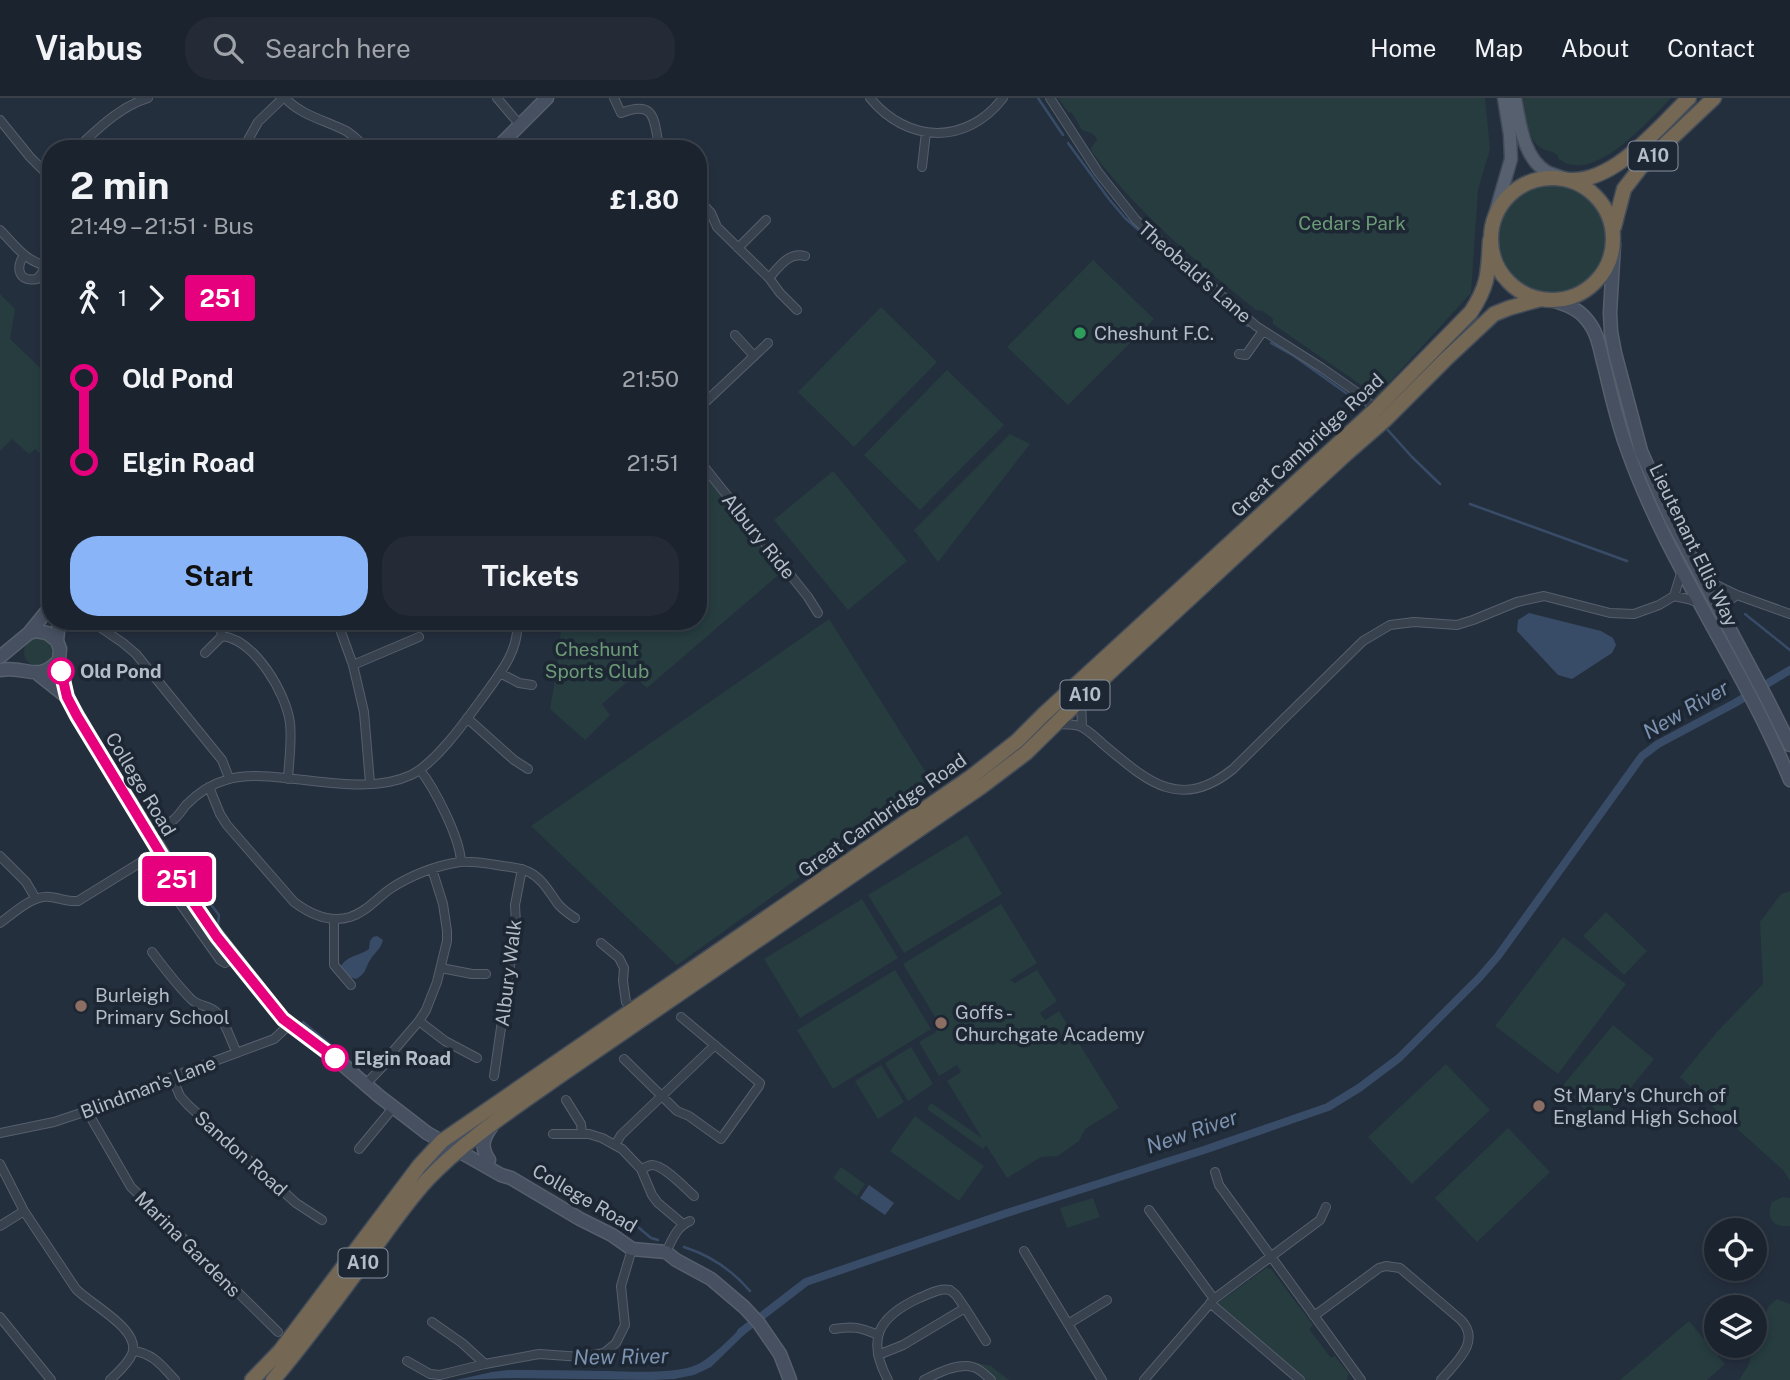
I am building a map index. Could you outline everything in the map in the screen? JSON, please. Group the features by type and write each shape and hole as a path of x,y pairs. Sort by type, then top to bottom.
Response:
{"highway":[{"name":"A10","path":"1565,179 1589,178 1620,161 1689,98"},
{"name":"A10","path":"1614,227 1624,189 1641,167 1714,98"},
{"path":"1546,177 1565,179 1583,186 1597,198 1614,227 1614,244 1604,270 1596,281 1573,296 1546,300 1526,295 1504,278 1492,255 1490,240 1496,211 1516,188 1532,180 1546,177"},
{"name":"Great Cambridge Road","path":"252,1380 280,1351 419,1166 453,1144 632,1010 971,777 1017,741 1376,409 1471,313 1488,279 1490,240"},
{"name":"Great Cambridge Road","path":"273,1380 303,1345 453,1144 497,1121 981,788 1026,753 1054,724 1385,420 1494,314 1546,300"}],"main road":[{"path":"505,140 547,98"},
{"path":"1496,211 1511,159 1504,98"},
{"path":"1516,98 1522,131 1532,158 1545,171 1565,179"},
{"name":"Lieutenant Ellis Way","path":"1614,244 1610,313 1615,353 1640,451 1671,519 1723,617 1743,670"},
{"name":"Lieutenant Ellis Way","path":"1546,300 1566,304 1580,312 1595,331 1625,445 1658,524 1700,603 1790,746"},
{"path":"0,657 29,633 42,618"},
{"path":"0,670 12,668 33,672 52,668 59,660 58,630"},
{"path":"29,633 47,633 57,641"},
{"path":"18,642 20,661 33,672"},
{"name":"College Road","path":"59,660 67,697 151,836 154,855 289,1025 337,1059 365,1085 418,1126 428,1128 502,1175 612,1235 632,1249 666,1252 711,1279 755,1318 780,1354 790,1380"},
{"name":"College Road","path":"33,672 67,697"},
{"name":"Lieutenant Ellis Way","path":"1761,703 1771,736 1790,780"},
{"path":"453,1144 530,1090 558,1077"},
{"path":"489,1160 483,1150 483,1142 497,1121"},
{"name":"College Road","path":"453,1144 505,1169 511,1178"}],"street":[{"path":"86,140 134,100 148,98"},
{"path":"248,140 259,121 284,98 292,106 342,128 357,140"},
{"path":"497,98 520,125"},
{"path":"614,98 621,113 638,108 651,114 656,123 659,140"},
{"path":"870,98 878,108 898,123 926,132 943,133 968,127 987,115 1003,98"},
{"name":"Theobald's Lane","path":"1050,98 1098,172 1136,220 1261,334 1322,368 1376,409"},
{"path":"0,120 42,168"},
{"path":"922,167 926,132"},
{"path":"707,210 717,227 797,310"},
{"path":"738,248 766,220"},
{"path":"0,229 24,255 42,265"},
{"path":"24,255 19,272 27,279 37,279 42,273"},
{"path":"769,278 789,258 805,256"},
{"path":"1239,354 1246,355 1261,334"},
{"path":"735,335 754,356"},
{"path":"707,402 768,343"},
{"name":"Albury Ride","path":"707,470 818,613"},
{"path":"1054,724 1082,726 1141,776 1157,785 1175,790 1192,790 1208,785 1233,769 1363,640 1391,625 1414,622 1457,625 1474,621 1517,601 1544,596 1610,613 1634,614 1659,606 1674,596 1682,570"},
{"path":"1701,577 1737,595 1790,614"},
{"path":"1723,617 1726,603 1737,595"},
{"path":"1674,596 1700,603"},
{"path":"105,630 141,659 222,760 229,778"},
{"path":"221,630 222,636"},
{"path":"340,630 353,665 364,712 370,783"},
{"path":"151,836 171,822 209,787 229,778 268,777 370,783 394,780 420,770 467,718 500,673 515,643 518,630"},
{"path":"222,636 236,639 252,652 283,699 290,726 288,779"},
{"path":"205,653 222,636"},
{"path":"353,665 419,638"},
{"path":"500,673 519,683 533,685"},
{"path":"1081,699 1082,726"},
{"path":"467,718 528,769"},
{"path":"420,770 458,843 461,862"},
{"path":"209,787 227,825 288,895 305,910 321,916 346,918 358,913 390,888 432,869 461,862 522,869 541,880 559,905 575,918"},
{"path":"0,923 36,899 48,896 70,902 78,901 154,855"},
{"path":"0,856 26,882 36,899"},
{"path":"365,1085 419,1021 430,1001 441,968 447,931 443,904 432,869"},
{"name":"Albury Walk","path":"494,1076 522,869"},
{"path":"334,919 334,965 351,985"},
{"path":"601,943 619,958 624,968 626,1002 632,1010"},
{"path":"152,952 192,1000 216,1012 237,1053"},
{"path":"441,968 486,974"},
{"path":"624,1059 677,1111 721,1139 760,1083 681,1017"},
{"path":"419,1021 445,1041 477,1058"},
{"name":"Blindman's Lane","path":"0,1133 54,1122 88,1111 274,1039 289,1025"},
{"path":"615,1144 621,1135 715,1045"},
{"name":"Sandon Road","path":"172,1077 180,1096 188,1105 296,1203 322,1220"},
{"path":"566,1100 581,1124 582,1133"},
{"path":"359,1149 393,1108"},
{"name":"Marina Gardens","path":"88,1111 131,1187 278,1332"},
{"path":"554,1134 582,1133 602,1138 615,1144 633,1159 658,1203 686,1222 666,1252"},
{"path":"0,1164 24,1211 76,1289 84,1298 109,1315 132,1339 133,1351 127,1362 110,1380"},
{"path":"641,1169 649,1165 656,1166 681,1183 694,1196"},
{"path":"1214,1172 1219,1185 1359,1379"},
{"path":"1144,1380 1212,1301 1320,1220 1326,1207"},
{"path":"1149,1210 1212,1301 1300,1380"},
{"path":"0,1226 24,1211"},
{"path":"407,1361 430,1374 440,1375 539,1354 582,1357 604,1353 620,1338 625,1325 621,1286 632,1249"},
{"path":"1024,1251 1102,1380"},
{"path":"1314,1317 1380,1268 1399,1268 1468,1328 1468,1347 1441,1380"},
{"path":"888,1380 877,1354 878,1335 885,1322 895,1312 936,1291 950,1290 956,1295 986,1341"},
{"path":"1068,1324 1107,1300"},
{"path":"877,1354 903,1345 965,1308"},
{"path":"0,1317 51,1380"},
{"path":"432,1322 462,1343 485,1364"},
{"path":"834,1329 861,1327 878,1335"},
{"path":"133,1351 153,1357 175,1380"},
{"path":"924,1380 948,1369 964,1366 977,1368 991,1380"}],"green space":[{"name":"Cedars Park","path":"1058,98 1485,98 1490,149 1478,190 1471,293 1377,396 1273,324 1273,319 1263,311 1256,310 1169,236 1110,175 1092,152 1096,137 1082,130 1072,113 1068,112"},
{"path":"1523,98 1671,98 1614,151 1587,164 1574,165 1562,161 1556,154 1536,144 1528,125"},
{"path":"1553,181 1575,186 1593,198 1605,216 1610,238 1605,260 1593,278 1575,290 1553,295 1531,290 1513,278 1501,260 1496,238 1501,216 1513,198 1531,186"},
{"name":"Cheshunt F.C.","path":"1093,260 1154,319 1068,405 1007,347"},
{"path":"0,294 15,309 10,339 42,369 42,456 35,449 29,454 12,439 0,451"},
{"path":"881,307 937,362 854,447 798,392"},
{"path":"947,370 1004,425 920,510 864,455"},
{"path":"1010,434 1030,444 938,562 914,530"},
{"path":"833,471 907,561 848,610 774,520"},
{"name":"Cheshunt Sports Club","path":"707,477 783,571 647,688 634,676 602,704 610,715 585,740 550,709 561,630 707,630"},
{"path":"829,619 932,782 677,965 531,826"},
{"path":"38,638 48,642 52,652 48,662 38,666 28,662 24,652 28,642"},
{"path":"967,835 1002,894 904,953 868,895"},
{"path":"1790,891 1790,1181 1784,1171 1680,1077 1717,1032 1763,984 1760,922 1781,894"},
{"path":"862,899 898,958 800,1018 764,959"},
{"path":"1001,904 1037,963 1010,980 1015,983 1037,970 1057,1001 1040,1013 1045,1020 1059,1011 1119,1108 1085,1129 1079,1141 1058,1156 1041,1157 1007,1178 986,1145 983,1149 927,1109 931,1103 982,1138 947,1081 961,1072 957,1065 939,1076 919,1042 936,1032 938,1022 903,964"},
{"path":"1606,912 1647,951 1624,975 1583,936"},
{"path":"1563,937 1626,984 1558,1074 1495,1026"},
{"path":"895,970 931,1029 833,1089 797,1030"},
{"path":"1613,1025 1654,1059 1602,1123 1560,1089"},
{"path":"911,1047 933,1084 908,1101 885,1063"},
{"path":"1446,1064 1490,1110 1412,1184 1368,1137"},
{"path":"881,1065 904,1102 878,1119 855,1081"},
{"path":"915,1116 984,1166 959,1201 890,1151"},
{"path":"1508,1128 1550,1172 1477,1242 1435,1198"},
{"path":"841,1167 865,1184 857,1196 833,1178"},
{"path":"1783,1197 1790,1198 1790,1226 1779,1226 1770,1217 1772,1202"},
{"path":"1093,1198 1100,1217 1067,1228 1060,1208"},
{"path":"1266,1268 1271,1269 1313,1325 1309,1329 1331,1358 1335,1356 1349,1374 1347,1380 1306,1380 1215,1305"},
{"path":"1777,1299 1790,1304 1790,1380 1739,1380 1751,1358 1767,1358 1768,1307"},
{"path":"1689,1321 1704,1339 1704,1358 1720,1358 1725,1364 1707,1380 1620,1380"},
{"path":"978,1363 991,1366 1009,1380 997,1380"}],"water":[{"path":"1529,613 1601,631 1613,638 1616,645 1612,653 1572,679 1558,675 1517,631 1518,620"},
{"path":"377,936 383,940 382,943 364,973 356,979 346,976 340,968 343,964 349,958 369,949 370,941"},
{"path":"869,1185 894,1203 885,1215 860,1198"},
{"path":"745,1324 750,1329 711,1367 694,1375 674,1379 456,1380 508,1370 649,1372 686,1368 708,1358"}],"waterway":[{"path":"1038,98 1063,135"},
{"path":"1068,143 1125,218 1248,326"},
{"path":"1271,343 1360,403"},
{"path":"1386,428 1440,484"},
{"path":"1470,504 1627,561"},
{"path":"1745,614 1790,650"},
{"name":"New River","path":"741,1332 806,1282 1328,1107 1359,1088 1399,1058 1498,956 1642,756 1658,744 1790,670"},
{"path":"181,862 219,915 219,928"},
{"path":"247,964 258,977"},
{"path":"303,1022 359,1069"},
{"path":"597,1214 632,1222 651,1238 658,1240"},
{"path":"684,1247 720,1264 750,1291"}],"bus line":[{"name":"251","path":"61,671 67,697 77,716 199,912 283,1019 335,1058"}],"place":[{"name":"Cheshunt F.C.","path":"1080,333"},
{"name":"Old Pond","path":"61,671"},
{"name":"Burleigh Primary School","path":"81,1006"},
{"name":"Goffs - Churchgate Academy","path":"941,1023"},
{"name":"Elgin Road","path":"335,1058"},
{"name":"St Mary's Church of England High School","path":"1539,1106"}]}
